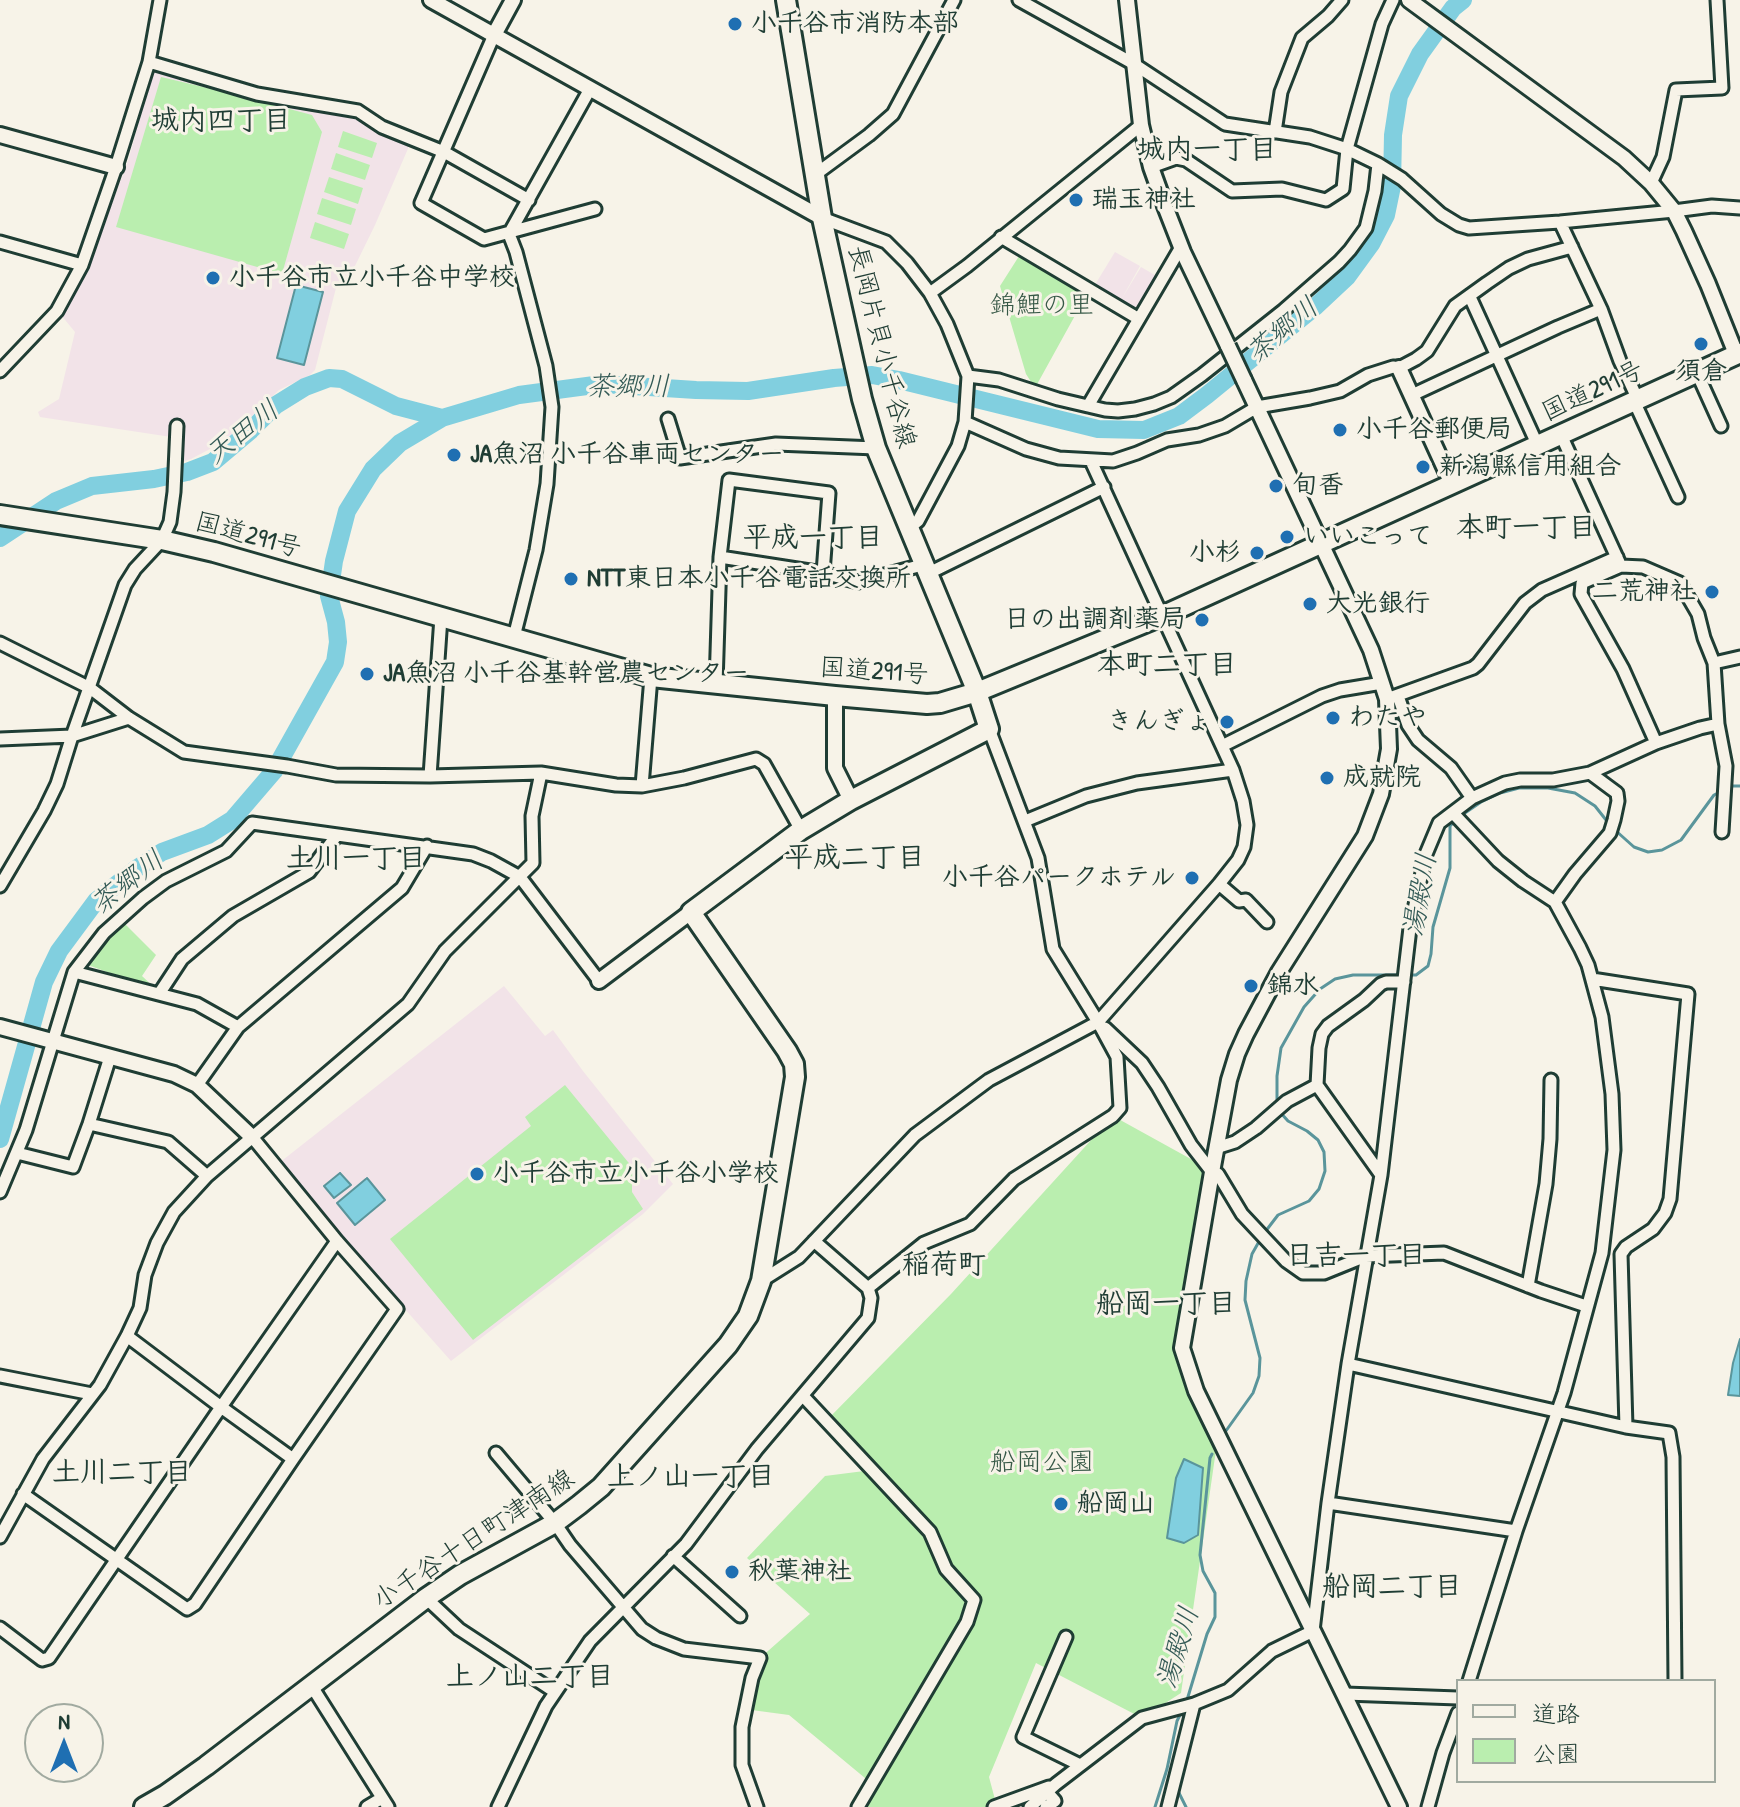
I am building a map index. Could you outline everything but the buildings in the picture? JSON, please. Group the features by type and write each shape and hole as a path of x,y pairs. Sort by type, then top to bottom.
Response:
{"main road":[{"name":"長岡片貝小千谷線","path":"786,0 822,218 862,399 876,448 977,692"},
{"name":"国道291号","path":"0,515 162,540 214,552 651,677 835,696 940,703 977,692 1162,616 1738,353"},
{"path":"691,912 801,830 851,800 989,729 977,692"},
{"name":"小千谷十日町津南線","path":"144,1807 196,1773 426,1598 460,1575 555,1523 601,1487 728,1345 748,1316 761,1281 795,1077 794,1064 691,912"}],"street":[{"path":"0,371 57,311 82,265 149,62 160,0"},
{"path":"431,0 822,218 886,242 907,263 930,293 947,324 968,378 965,422 958,446 918,521 909,528"},
{"path":"513,0 494,35 421,203 484,239 595,209"},
{"path":"816,174 893,114 954,0"},
{"path":"1019,0 1134,64 1225,124 1310,137 1347,149 1402,179 1441,214 1469,228 1712,206 1740,208"},
{"path":"1127,0 1141,125 1151,167 1181,247 1371,650 1382,683 1418,740 1451,768 1472,798"},
{"path":"1275,132 1281,92 1302,38 1342,0"},
{"path":"1151,167 1176,158 1186,160 1232,191 1282,189 1326,200 1343,189 1347,149 1382,24 1393,0"},
{"path":"1651,183 1663,157 1676,90 1722,88 1717,0"},
{"path":"1413,3 1624,158 1651,183 1674,211 1738,353"},
{"path":"149,62 257,94 358,111 382,127 444,152 529,200"},
{"path":"509,234 590,89"},
{"path":"930,293 1141,125"},
{"path":"0,135 116,167"},
{"path":"968,378 999,380 1058,399 1118,411 1154,404 1171,397 1284,310 1339,262 1366,228 1381,166"},
{"path":"1560,222 1601,309 1678,497"},
{"path":"509,234 546,366 552,407 547,484 536,550 514,637"},
{"path":"1001,237 1139,319"},
{"path":"0,242 82,265"},
{"path":"1088,406 1181,247"},
{"path":"965,422 1026,449 1059,458 1113,461 1167,440 1199,435 1225,426 1257,407 1340,391 1368,375 1399,368 1427,351 1455,306 1509,268 1528,259 1572,247"},
{"path":"1470,297 1538,446"},
{"path":"1412,395 1601,309"},
{"path":"1399,368 1452,484"},
{"path":"1697,373 1721,426"},
{"path":"668,419 680,458 776,444 876,448"},
{"path":"0,886 57,784 125,585 135,569 162,540 170,522 177,426"},
{"path":"1561,435 1619,561"},
{"path":"761,1281 799,1257 915,1135 989,1080 1098,1022 1219,884 1244,847 1247,825 1233,770 1091,461"},
{"path":"716,685 720,557 729,480 829,493 823,573"},
{"path":"720,557 823,573 858,582 927,568 1104,487"},
{"path":"1619,561 1582,583 1581,594 1623,669 1656,743"},
{"path":"1392,697 1473,668 1525,603 1542,590 1619,561 1643,567 1680,583 1698,614 1714,663 1718,724 1726,766 1722,832"},
{"path":"430,776 441,617"},
{"path":"0,643 90,688 129,718 184,752 336,775 541,773 642,786 756,759 764,764 801,830"},
{"path":"1714,663 1740,657"},
{"path":"642,786 651,677"},
{"path":"1222,746 1322,696 1382,683"},
{"path":"835,696 835,768 851,800"},
{"path":"1392,697 1389,749 1381,794 1365,836 1279,972 1246,1034 1229,1080 1182,1348 1196,1391 1399,1807"},
{"path":"0,739 72,736 129,718"},
{"path":"1313,1631 1348,1364 1381,1175 1416,896 1426,854 1439,823 1456,816 1472,798 1505,783 1553,780 1590,773 1656,743 1718,724"},
{"path":"868,1288 924,1243 970,1224 1014,1179 1113,1116 1120,1108 1117,1057 1053,949 1038,858 989,729"},
{"path":"1025,821 1086,796 1137,783 1233,770"},
{"path":"0,1537 43,1459 100,1385 127,1336 140,1308 145,1275 157,1243 174,1212 207,1176 408,1004 445,951 533,863 532,816 541,773"},
{"path":"1555,902 1610,833 1614,820 1617,793 1590,773"},
{"path":"1456,816 1498,861 1555,902 1580,948 1602,1017 1613,1108 1613,1167 1602,1253 1558,1411 1470,1679"},
{"path":"0,1192 26,1130 74,972 104,933 143,898 166,881 226,851 252,823 473,854 520,877 599,981 691,912"},
{"path":"159,994 182,959 233,916 309,872 337,835"},
{"path":"197,1085 238,1027 402,888 427,846"},
{"path":"1219,884 1239,901 1246,900 1267,922"},
{"path":"74,972 197,1004 238,1027"},
{"path":"1381,1175 1317,1085 1319,1048 1322,1034 1328,1026 1381,984 1405,977"},
{"path":"1592,979 1688,994 1670,1199 1665,1213 1653,1229 1626,1247 1621,1254 1626,1427"},
{"path":"1098,1022 1142,1063 1191,1145 1212,1172 1218,1174 1242,1214 1286,1261 1303,1273 1324,1273 1366,1256 1444,1253 1586,1306"},
{"path":"0,1027 174,1074 197,1085 253,1138 397,1309 243,1536 195,1604 187,1609 23,1494"},
{"path":"17,1153 73,1167 110,1057"},
{"path":"1528,1286 1546,1184 1551,1080"},
{"path":"1216,1148 1235,1142 1287,1101 1317,1085"},
{"path":"89,1124 168,1142 207,1176"},
{"path":"0,1628 42,1660 49,1658 337,1241"},
{"path":"498,1807 555,1692 590,1641 686,1544 757,1449 868,1318 871,1298 868,1288 814,1241"},
{"path":"1602,1253 1621,1254"},
{"path":"127,1336 293,1459"},
{"path":"1348,1364 1626,1427 1669,1433 1673,1457 1675,1679"},
{"path":"0,1376 92,1394"},
{"path":"803,1396 930,1532 946,1569 974,1600 967,1622 858,1807"},
{"path":"496,1453 642,1629 684,1649 760,1658 752,1678 742,1727 742,1765 757,1807"},
{"path":"1328,1503 1516,1531"},
{"path":"673,1556 740,1616"},
{"path":"426,1598 459,1629 555,1692"},
{"path":"1030,1807 1142,1718 1193,1704 1228,1690 1272,1651 1313,1631"},
{"path":"1066,1637 1023,1737 1080,1765"},
{"path":"311,1685 385,1802 367,1807"},
{"path":"1345,1694 1456,1698"},
{"path":"1168,1807 1193,1704"},
{"path":"1428,1807 1456,1718"},
{"path":"994,1807 1052,1788"},
{"path":"1046,1807 1055,1801 1052,1788"}],"shaded area":[{"name":"小千谷市立小千谷中学校","path":"153,70 354,114 388,136 410,144 354,268 336,288 315,370 279,390 227,440 191,459 169,466 171,437 40,417 38,412 59,399 75,332 61,315 103,228 129,158"},
{"path":"1115,252 1140,266 1121,300 1141,267 1160,278 1137,314 1093,288"},
{"name":"小千谷市立小千谷小学校","path":"504,986 545,1036 553,1030 673,1184 643,1214 451,1361 279,1163"}],"green space":[{"path":"161,77 312,115 322,132 282,274 116,227"},
{"path":"343,131 377,143 372,158 338,147"},
{"path":"336,153 370,165 365,180 331,169"},
{"path":"329,177 363,188 358,204 324,192"},
{"path":"322,198 356,209 351,225 317,214"},
{"path":"315,222 349,234 344,249 310,238"},
{"name":"錦鯉の里","path":"1021,253 1088,292 1035,388 1026,374 1000,286"},
{"path":"122,921 156,955 142,976 157,990 85,964"},
{"path":"565,1085 637,1173 632,1179 632,1192 643,1209 473,1340 390,1239 531,1126 525,1117"},
{"name":"船岡公園","path":"1113,1116 1218,1174 1182,1348 1218,1436 1181,1693 1142,1718 1036,1663 989,1777 997,1807 858,1807 871,1783 789,1715 744,1709 760,1658 810,1614 747,1558 825,1476 872,1470 826,1421 951,1294"}],"water":[{"path":"296,285 323,292 304,365 277,358"},
{"path":"340,1173 351,1185 334,1198 324,1186"},
{"path":"367,1178 385,1200 355,1225 337,1203"},
{"path":"1740,1339 1740,1396 1728,1395 1733,1363"},
{"path":"1184,1459 1203,1468 1198,1535 1184,1543 1167,1538 1176,1478"}],"waterway":[{"name":"茶郷川","path":"0,1139 44,982 59,951 96,901 162,852 208,835 232,820 274,771 335,662 338,642 329,596 347,511 373,469 400,443 442,418 519,395 602,384 748,391 872,375 1098,429 1144,430 1179,416 1316,306 1347,277 1371,244 1386,215 1392,186 1393,135 1399,96 1420,54 1453,8 1463,0"},
{"name":"天田川","path":"0,538 56,501 92,486 154,479 187,472 213,462 276,405 305,387 329,378 342,379 396,406 442,418"},
{"name":"湯殿川","path":"1729,788 1740,786"},
{"name":"湯殿川","path":"1462,815 1500,793 1519,788 1548,788 1575,793 1595,806 1610,825"},
{"name":"湯殿川","path":"1615,830 1634,847 1648,852 1662,850 1681,840 1714,795 1722,791"},
{"name":"湯殿川","path":"1409,975 1416,975 1428,966 1433,927 1450,868 1450,826 1456,820"},
{"name":"湯殿川","path":"1277,1103 1281,1048 1304,1007 1320,989 1335,979 1353,975 1402,975"},
{"name":"湯殿川","path":"1265,1232 1278,1215 1309,1201 1319,1189 1325,1171 1324,1152 1318,1140 1288,1121 1279,1111"},
{"name":"湯殿川","path":"1223,1435 1253,1393 1259,1376 1260,1358 1245,1300 1252,1254 1261,1238"},
{"name":"湯殿川","path":"1187,1700 1215,1617 1215,1593 1203,1571 1200,1555 1212,1454"},
{"name":"湯殿川","path":"1155,1807 1182,1711"},
{"path":"1177,1789 1186,1807"}],"place":[{"name":"小千谷市消防本部","path":"735,24"},
{"name":"瑞玉神社","path":"1076,200"},
{"name":"小千谷市立小千谷中学校","path":"213,278"},
{"name":"須倉","path":"1701,344"},
{"name":"小千谷郵便局","path":"1340,430"},
{"name":"JA魚沼 小千谷車両センター","path":"454,455"},
{"name":"新潟縣信用組合","path":"1423,467"},
{"name":"旬香","path":"1276,486"},
{"name":"いいこって","path":"1287,537"},
{"name":"小杉","path":"1257,553"},
{"name":"NTT東日本小千谷電話交換所","path":"571,579"},
{"name":"二荒神社","path":"1712,592"},
{"name":"大光銀行","path":"1310,604"},
{"name":"日の出調剤薬局","path":"1202,620"},
{"name":"JA魚沼 小千谷基幹営農センター","path":"367,674"},
{"name":"わたや","path":"1333,718"},
{"name":"きんぎょ","path":"1227,722"},
{"name":"成就院","path":"1327,778"},
{"name":"小千谷パークホテル","path":"1192,878"},
{"name":"錦水","path":"1251,986"},
{"name":"小千谷市立小千谷小学校","path":"477,1174"},
{"name":"船岡山","path":"1061,1504"},
{"name":"秋葉神社","path":"732,1572"}],"district":[{"name":"城内四丁目","path":"221,122"},
{"name":"城内一丁目","path":"1207,151"},
{"name":"本町一丁目","path":"1526,529"},
{"name":"平成一丁目","path":"813,539"},
{"name":"本町二丁目","path":"1167,666"},
{"name":"平成二丁目","path":"855,859"},
{"name":"土川一丁目","path":"356,860"},
{"name":"日吉一丁目","path":"1356,1257"},
{"name":"稲荷町","path":"944,1266"},
{"name":"船岡一丁目","path":"1166,1305"},
{"name":"土川二丁目","path":"122,1474"},
{"name":"上ノ山一丁目","path":"691,1478"},
{"name":"船岡二丁目","path":"1392,1588"},
{"name":"上ノ山二丁目","path":"530,1678"}]}
